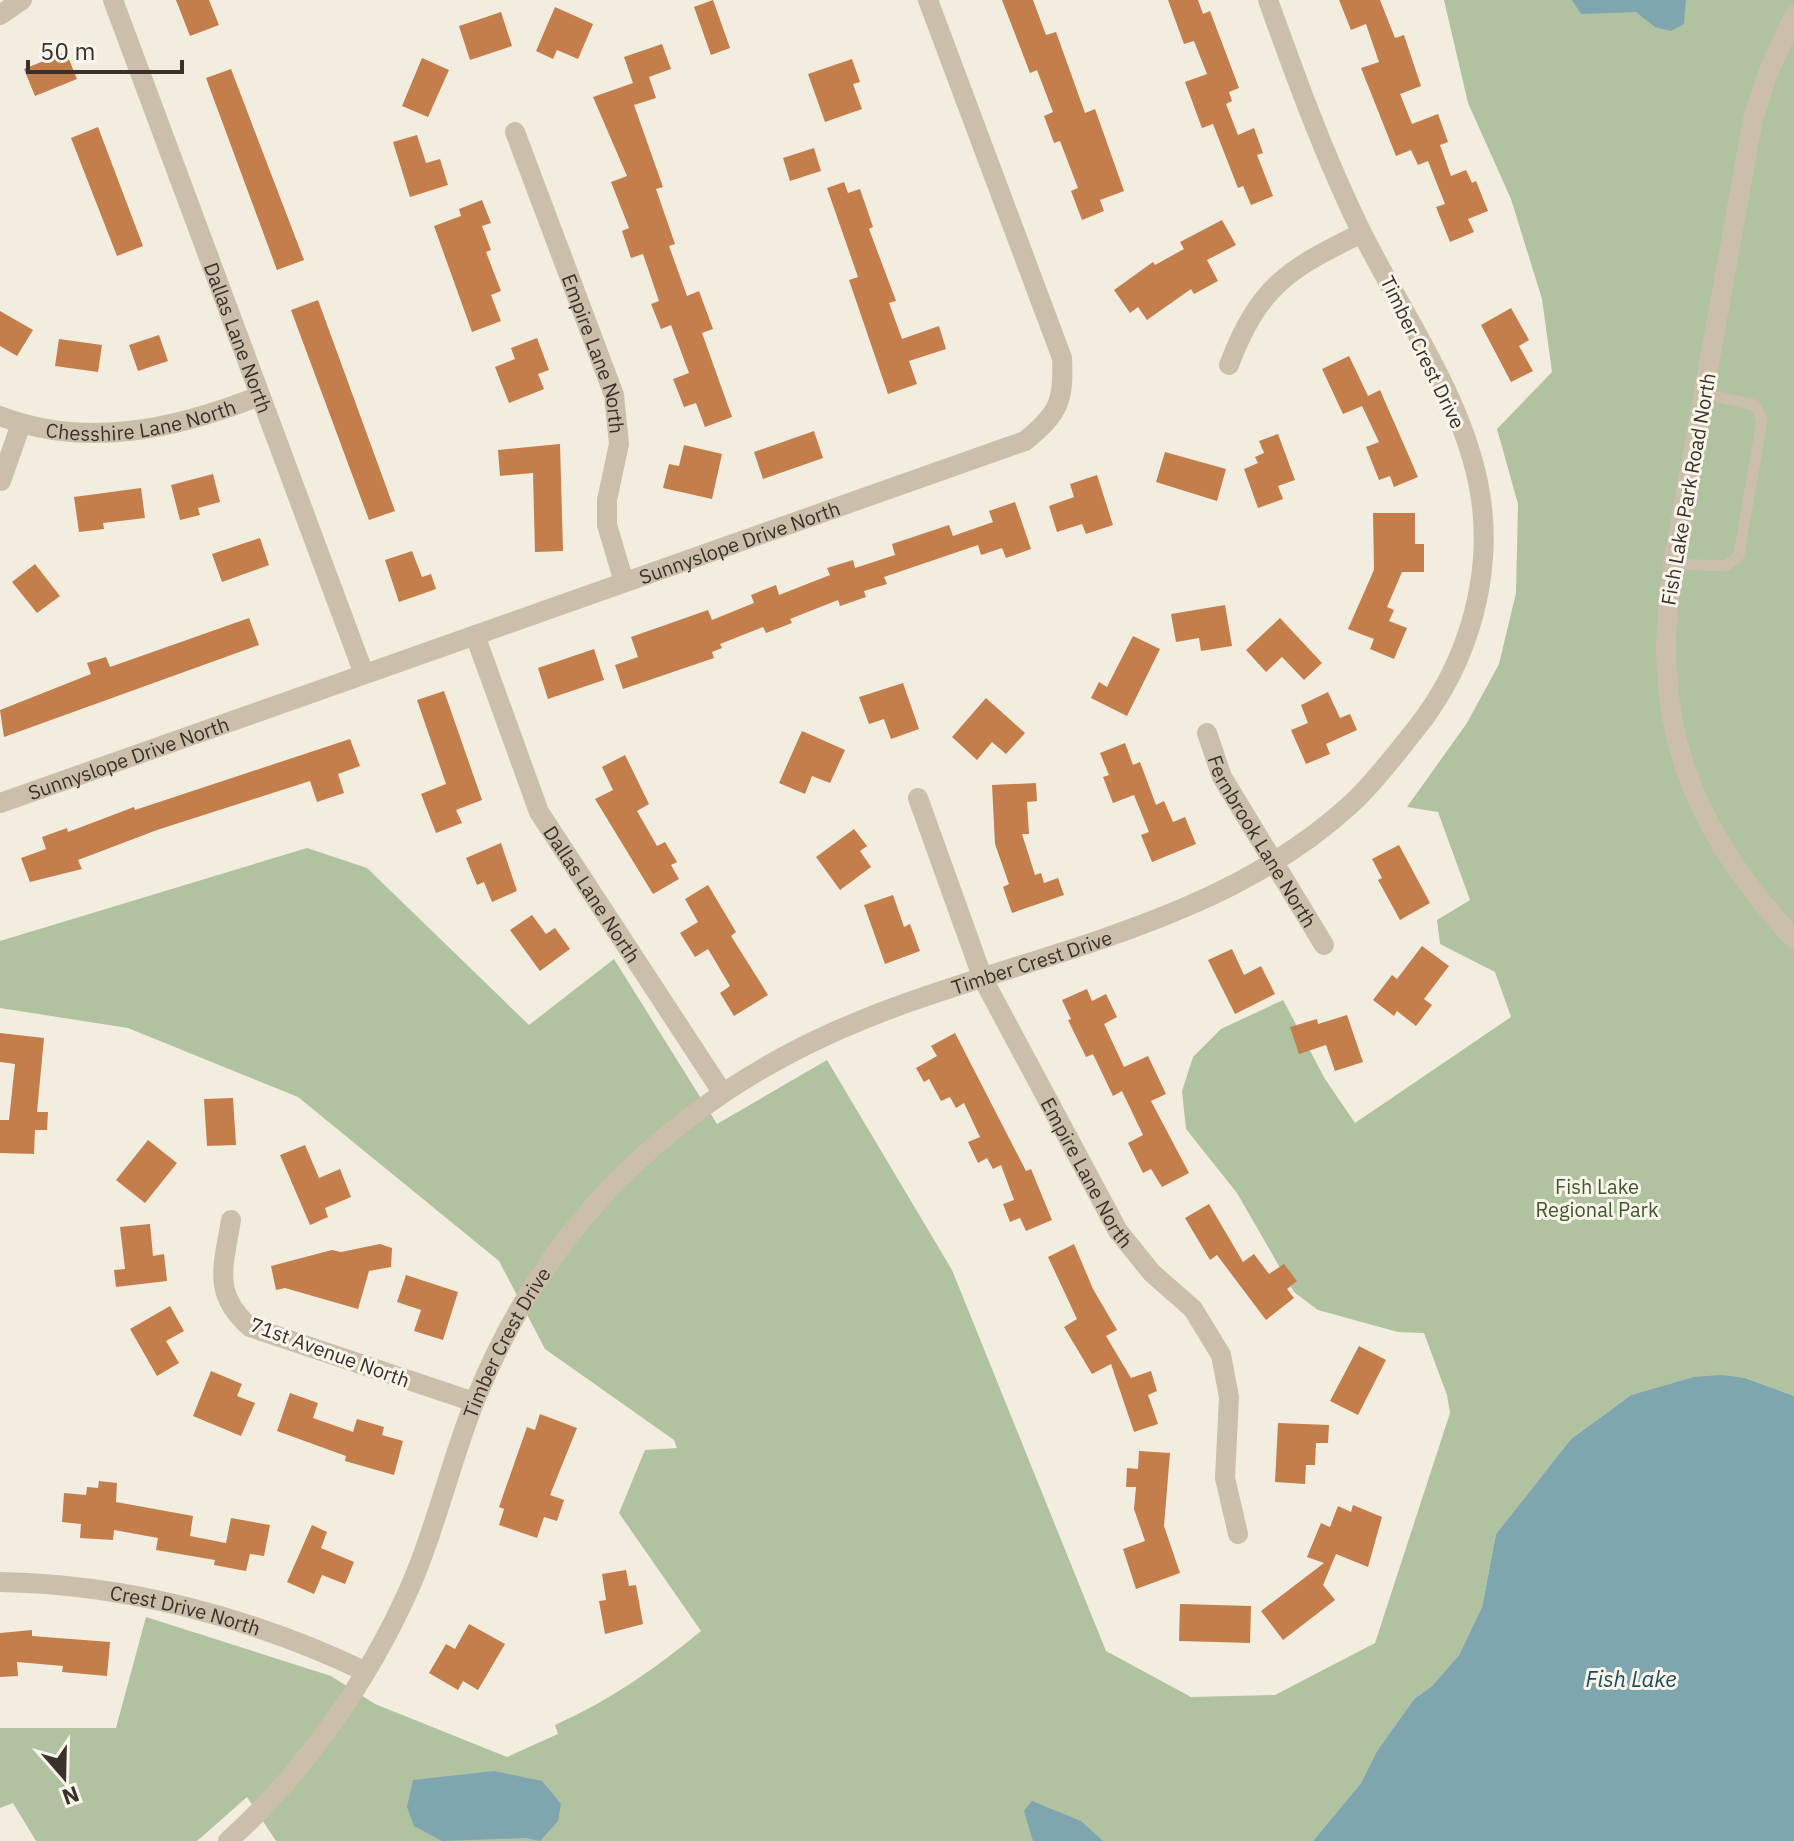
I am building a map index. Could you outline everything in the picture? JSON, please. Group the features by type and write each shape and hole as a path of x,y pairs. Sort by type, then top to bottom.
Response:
{"street":[{"path":"0,15 22,0"},
{"name":"Dallas Lane North","path":"113,0 364,674"},
{"name":"Sunnyslope Drive North","path":"0,803 1025,441 1050,421 1061,403 1062,358 928,0"},
{"name":"Timber Crest Drive","path":"228,1841 287,1779 327,1729 364,1671 413,1579 474,1402 522,1302 569,1235 616,1182 660,1141 722,1092 838,1030 1189,905 1272,861 1352,804 1433,708 1462,651 1479,597 1482,519 1478,483 1465,439 1409,319 1362,233 1320,138 1268,0"},
{"name":"Fish Lake Park Road North","path":"1794,16 1768,73 1753,119 1673,564 1664,638 1670,715 1682,762 1718,842 1741,877 1794,939"},
{"name":"Empire Lane North","path":"515,132 614,395 619,444 607,500 607,525 624,582"},
{"path":"1229,365 1260,299 1286,274 1362,233"},
{"name":"Chesshire Lane North","path":"0,416 21,424 66,432 140,431 197,419 259,396"},
{"name":"Chesshire Lane North","path":"1,481 21,424"},
{"name":"Dallas Lane North","path":"475,635 539,812 722,1092"},
{"name":"Fernbrook Lane North","path":"1207,733 1222,777 1324,945"},
{"name":"Empire Lane North","path":"918,798 983,979 1118,1231 1152,1273 1193,1309 1213,1337 1221,1355 1229,1397 1225,1478 1238,1534"},
{"name":"71st Avenue North","path":"231,1220 224,1288 233,1312 250,1327 474,1402"},
{"name":"Crest Drive North","path":"0,1582 82,1587 166,1602 247,1624 364,1671"}],"lane":[{"path":"1673,564 1726,566 1739,555 1762,420 1755,405 1704,394"}],"green space":[{"name":"Fish Lake Regional Park","path":"1444,0 1794,0 1794,1396 1745,1378 1693,1377 1631,1395 1571,1439 1496,1534 1482,1607 1459,1655 1432,1686 1414,1699 1377,1751 1361,1783 1313,1841 276,1841 247,1797 197,1841 36,1841 13,1803 0,1808 0,1728 116,1728 146,1617 331,1676 375,1704 507,1757 558,1734 555,1725 631,1683 701,1631 619,1513 645,1450 677,1448 674,1440 545,1349 499,1261 298,1097 128,1028 0,1008 0,941 307,848 367,868 529,1025 614,959 717,1124 827,1060 952,1270 1106,1651 1191,1697 1275,1695 1375,1643 1450,1413 1447,1395 1424,1333 1398,1332 1318,1310 1294,1292 1237,1193 1186,1129 1182,1091 1193,1057 1221,1029 1283,1000 1325,1079 1355,1123 1511,1017 1495,972 1440,944 1437,920 1470,900 1438,812 1407,807 1467,723 1499,664 1516,593 1518,504 1497,429 1552,372 1542,299 1511,199 1468,103"}],"water":[{"path":"1572,0 1686,0 1684,24 1671,31 1655,27 1636,12 1581,14"},
{"name":"Fish Lake","path":"1722,1375 1745,1378 1794,1396 1794,1841 1313,1841 1361,1783 1377,1751 1414,1699 1432,1686 1459,1655 1482,1607 1496,1534 1571,1439 1631,1395 1693,1377"},
{"path":"494,1771 542,1781 561,1804 558,1821 540,1841 526,1838 442,1841 414,1826 407,1807 413,1780"},
{"path":"1032,1801 1081,1821 1103,1841 1033,1841 1024,1811"}],"building":[{"path":"176,0 209,0 219,25 190,36"},
{"path":"713,0 730,48 711,55 694,7"},
{"path":"1002,0 1033,0 1046,35 1056,32 1085,113 1095,109 1124,191 1100,200 1104,211 1082,220 1071,191 1078,188 1060,141 1054,143 1044,116 1053,112 1037,70 1030,73"},
{"path":"1168,0 1198,0 1203,14 1210,11 1239,88 1229,92 1232,101 1226,104 1238,135 1254,128 1263,153 1257,155 1273,196 1251,205 1243,186 1238,188 1213,124 1202,128 1185,82 1207,74 1194,41 1184,44"},
{"path":"1339,0 1380,0 1395,38 1404,35 1421,86 1400,94 1412,124 1438,114 1448,142 1440,145 1451,176 1466,170 1472,183 1476,181 1488,211 1468,219 1474,232 1450,242 1436,207 1445,204 1428,161 1418,165 1411,150 1396,156 1361,68 1379,62 1366,24 1351,30"},
{"path":"555,7 593,24 578,59 557,50 553,59 536,51"},
{"path":"501,12 512,46 470,60 459,26"},
{"path":"662,44 671,69 649,77 656,98 634,105 663,187 656,189 675,244 669,246 687,296 699,291 713,329 702,333 732,417 705,427 696,403 684,407 673,379 689,373 671,325 661,329 651,304 659,301 643,254 631,258 622,231 629,228 611,182 627,176 593,97 633,83 624,57"},
{"path":"66,52 77,79 35,96 24,69"},
{"path":"422,58 449,70 428,117 402,106"},
{"path":"852,59 860,82 853,84 862,109 825,122 808,74"},
{"path":"231,69 304,260 277,270 206,78"},
{"path":"98,127 143,246 117,256 71,138"},
{"path":"417,135 426,163 440,159 448,185 410,197 393,142"},
{"path":"814,148 821,171 790,181 783,158"},
{"path":"844,182 848,193 860,189 873,227 869,229 896,301 889,303 902,339 939,326 946,349 909,361 917,384 888,394 849,280 858,277 827,188"},
{"path":"482,200 491,223 482,226 491,250 486,252 501,291 491,295 501,321 472,332 434,226 461,216 459,209"},
{"path":"1222,220 1236,245 1207,260 1218,281 1194,294 1191,289 1147,320 1138,307 1130,313 1114,290 1153,262 1155,265 1184,249 1180,242"},
{"path":"318,300 395,511 369,520 291,310"},
{"path":"1511,308 1529,340 1519,346 1533,371 1511,382 1481,325"},
{"path":"0,311 33,330 17,356 0,346"},
{"path":"159,335 168,361 138,371 129,345"},
{"path":"537,338 549,370 538,374 544,389 509,403 495,367 515,359 511,348"},
{"path":"59,339 102,345 98,372 55,366"},
{"path":"1349,356 1368,396 1380,390 1418,477 1394,487 1390,476 1379,480 1366,447 1379,442 1362,406 1343,414 1322,369"},
{"path":"814,431 823,458 763,479 754,452"},
{"path":"1278,434 1295,480 1278,486 1283,499 1258,508 1244,469 1258,463 1255,457 1264,453 1259,441"},
{"path":"560,444 563,551 535,552 533,473 500,476 498,450"},
{"path":"684,445 722,454 712,499 663,488 669,464 679,466"},
{"path":"1165,452 1226,469 1217,501 1156,482"},
{"path":"213,474 220,502 198,508 200,515 180,520 171,485"},
{"path":"1097,475 1113,525 1086,534 1082,524 1057,532 1049,506 1074,497 1070,484"},
{"path":"141,488 145,518 103,523 104,529 79,532 74,497"},
{"path":"1015,502 1031,549 1006,558 1002,548 981,555 978,545 884,577 887,584 864,591 866,597 840,606 838,600 790,619 792,623 766,633 763,627 720,644 722,648 712,652 714,658 623,689 615,665 638,657 631,637 708,610 712,620 754,603 751,595 776,585 779,595 830,575 827,568 853,560 855,568 895,555 892,544 949,525 953,536 993,522 989,511"},
{"path":"1373,513 1415,513 1415,544 1424,544 1424,572 1402,572 1387,607 1394,610 1389,621 1407,628 1394,659 1370,649 1374,639 1348,629 1374,570"},
{"path":"260,538 269,565 222,582 212,554"},
{"path":"412,551 422,577 431,574 436,589 399,602 385,560"},
{"path":"35,564 60,596 37,613 12,582"},
{"path":"1225,605 1232,646 1201,651 1199,638 1176,642 1171,614"},
{"path":"249,618 259,645 4,737 0,710 91,674 87,663 106,657 110,667"},
{"path":"1280,618 1322,663 1304,680 1282,657 1266,672 1246,650"},
{"path":"1133,636 1160,649 1127,716 1091,698 1099,682 1107,687"},
{"path":"594,649 604,680 548,699 538,668"},
{"path":"903,683 919,729 891,739 884,719 869,724 859,697"},
{"path":"444,691 482,800 456,810 462,823 436,833 421,794 446,784 417,700"},
{"path":"1328,692 1340,718 1350,714 1357,730 1326,744 1330,754 1306,764 1291,730 1308,723 1301,705"},
{"path":"986,698 1025,733 1006,754 992,742 977,760 952,737"},
{"path":"802,731 845,750 830,783 812,776 805,794 779,783"},
{"path":"350,739 360,766 338,774 344,793 317,802 310,781 157,830 78,860 82,869 30,882 21,858 46,849 42,837 67,828 68,832 134,807 135,810"},
{"path":"1125,743 1133,765 1140,762 1156,805 1164,801 1173,822 1185,817 1196,844 1152,862 1141,835 1149,832 1134,795 1113,803 1103,777 1109,775 1100,753"},
{"path":"625,755 649,804 637,811 657,846 665,842 677,862 671,865 679,879 653,894 595,799 613,790 602,767"},
{"path":"1036,783 1037,801 1027,802 1029,834 1022,834 1035,875 1041,873 1044,883 1058,878 1064,895 1012,913 1003,887 1009,884 995,844 992,785"},
{"path":"854,829 867,846 860,851 871,867 840,890 816,857"},
{"path":"501,843 517,891 492,902 484,882 477,885 466,858"},
{"path":"1399,845 1430,903 1400,920 1378,880 1382,878 1372,859"},
{"path":"708,885 736,932 731,936 768,995 734,1016 720,993 730,986 708,949 695,957 680,933 698,922 685,899"},
{"path":"893,895 904,927 910,924 920,951 885,964 864,905"},
{"path":"532,915 546,934 555,928 570,949 540,971 510,930"},
{"path":"1422,946 1449,966 1424,999 1432,1005 1416,1026 1397,1011 1394,1016 1373,1000 1392,975 1397,979"},
{"path":"1232,949 1244,975 1261,966 1275,994 1235,1014 1208,960"},
{"path":"1087,989 1092,1001 1106,994 1117,1017 1104,1024 1124,1067 1148,1056 1166,1094 1151,1101 1189,1173 1162,1187 1151,1169 1143,1173 1128,1143 1143,1135 1122,1091 1113,1096 1093,1054 1086,1057 1068,1020 1071,1019 1062,1000"},
{"path":"1347,1015 1363,1062 1335,1071 1326,1045 1299,1054 1290,1027 1317,1019 1318,1024"},
{"path":"0,1033 44,1038 37,1112 48,1112 47,1130 35,1130 34,1154 0,1153 0,1120 9,1120 15,1064 0,1062"},
{"path":"955,1033 1026,1171 1031,1169 1052,1220 1026,1231 1020,1218 1010,1222 1003,1204 1014,1200 1001,1165 993,1169 987,1158 978,1163 968,1142 980,1137 964,1103 956,1108 950,1097 941,1101 929,1079 924,1082 916,1068 937,1056 931,1046"},
{"path":"233,1098 236,1145 207,1146 204,1099"},
{"path":"148,1140 177,1163 145,1203 116,1180"},
{"path":"305,1145 319,1178 340,1169 351,1197 325,1208 328,1217 310,1225 280,1155"},
{"path":"1209,1204 1243,1262 1254,1254 1269,1274 1284,1264 1297,1281 1287,1289 1294,1298 1266,1320 1217,1255 1210,1260 1185,1218"},
{"path":"150,1224 153,1256 164,1254 167,1281 116,1287 114,1270 125,1269 120,1227"},
{"path":"380,1244 392,1248 391,1267 369,1271 358,1309 285,1288 276,1290 271,1266 332,1250 341,1252"},
{"path":"1074,1244 1093,1289 1117,1330 1106,1336 1131,1378 1151,1371 1157,1391 1148,1395 1158,1424 1134,1432 1111,1364 1092,1374 1064,1327 1077,1319 1048,1257"},
{"path":"406,1275 458,1292 443,1340 414,1331 421,1310 397,1302"},
{"path":"170,1306 184,1331 166,1341 179,1363 157,1376 130,1329"},
{"path":"1359,1346 1386,1360 1358,1415 1330,1401"},
{"path":"211,1371 242,1384 237,1396 255,1403 241,1436 193,1416"},
{"path":"290,1393 318,1403 313,1418 353,1432 357,1419 384,1427 382,1435 403,1441 394,1475 345,1461 346,1456 277,1431"},
{"path":"540,1414 577,1428 550,1495 564,1500 557,1521 544,1517 537,1538 499,1525 504,1509 499,1507 527,1427 535,1430"},
{"path":"1278,1423 1329,1425 1328,1443 1316,1443 1315,1465 1306,1465 1305,1484 1275,1482"},
{"path":"1139,1451 1170,1453 1164,1526 1180,1573 1136,1589 1123,1549 1145,1541 1134,1509 1136,1487 1126,1487 1127,1468 1138,1469"},
{"path":"99,1481 117,1483 116,1502 193,1516 190,1536 226,1543 231,1518 270,1525 264,1556 250,1554 246,1571 214,1565 215,1560 156,1550 158,1538 114,1530 113,1540 80,1538 81,1524 62,1522 64,1493 86,1495 87,1487 98,1488"},
{"path":"1353,1505 1382,1517 1368,1567 1336,1554 1323,1585 1335,1600 1283,1640 1261,1611 1324,1563 1307,1557 1321,1523 1330,1527 1338,1506 1351,1512"},
{"path":"312,1525 327,1532 321,1548 354,1562 345,1584 322,1575 314,1594 287,1582"},
{"path":"626,1570 629,1586 636,1585 643,1624 605,1634 599,1601 606,1600 602,1574"},
{"path":"1180,1604 1251,1606 1250,1643 1179,1641"},
{"path":"469,1624 505,1644 478,1690 463,1681 458,1690 429,1673 446,1644 455,1649"},
{"path":"32,1630 32,1636 110,1642 107,1676 62,1672 63,1666 17,1662 18,1676 0,1677 0,1633"}]}
